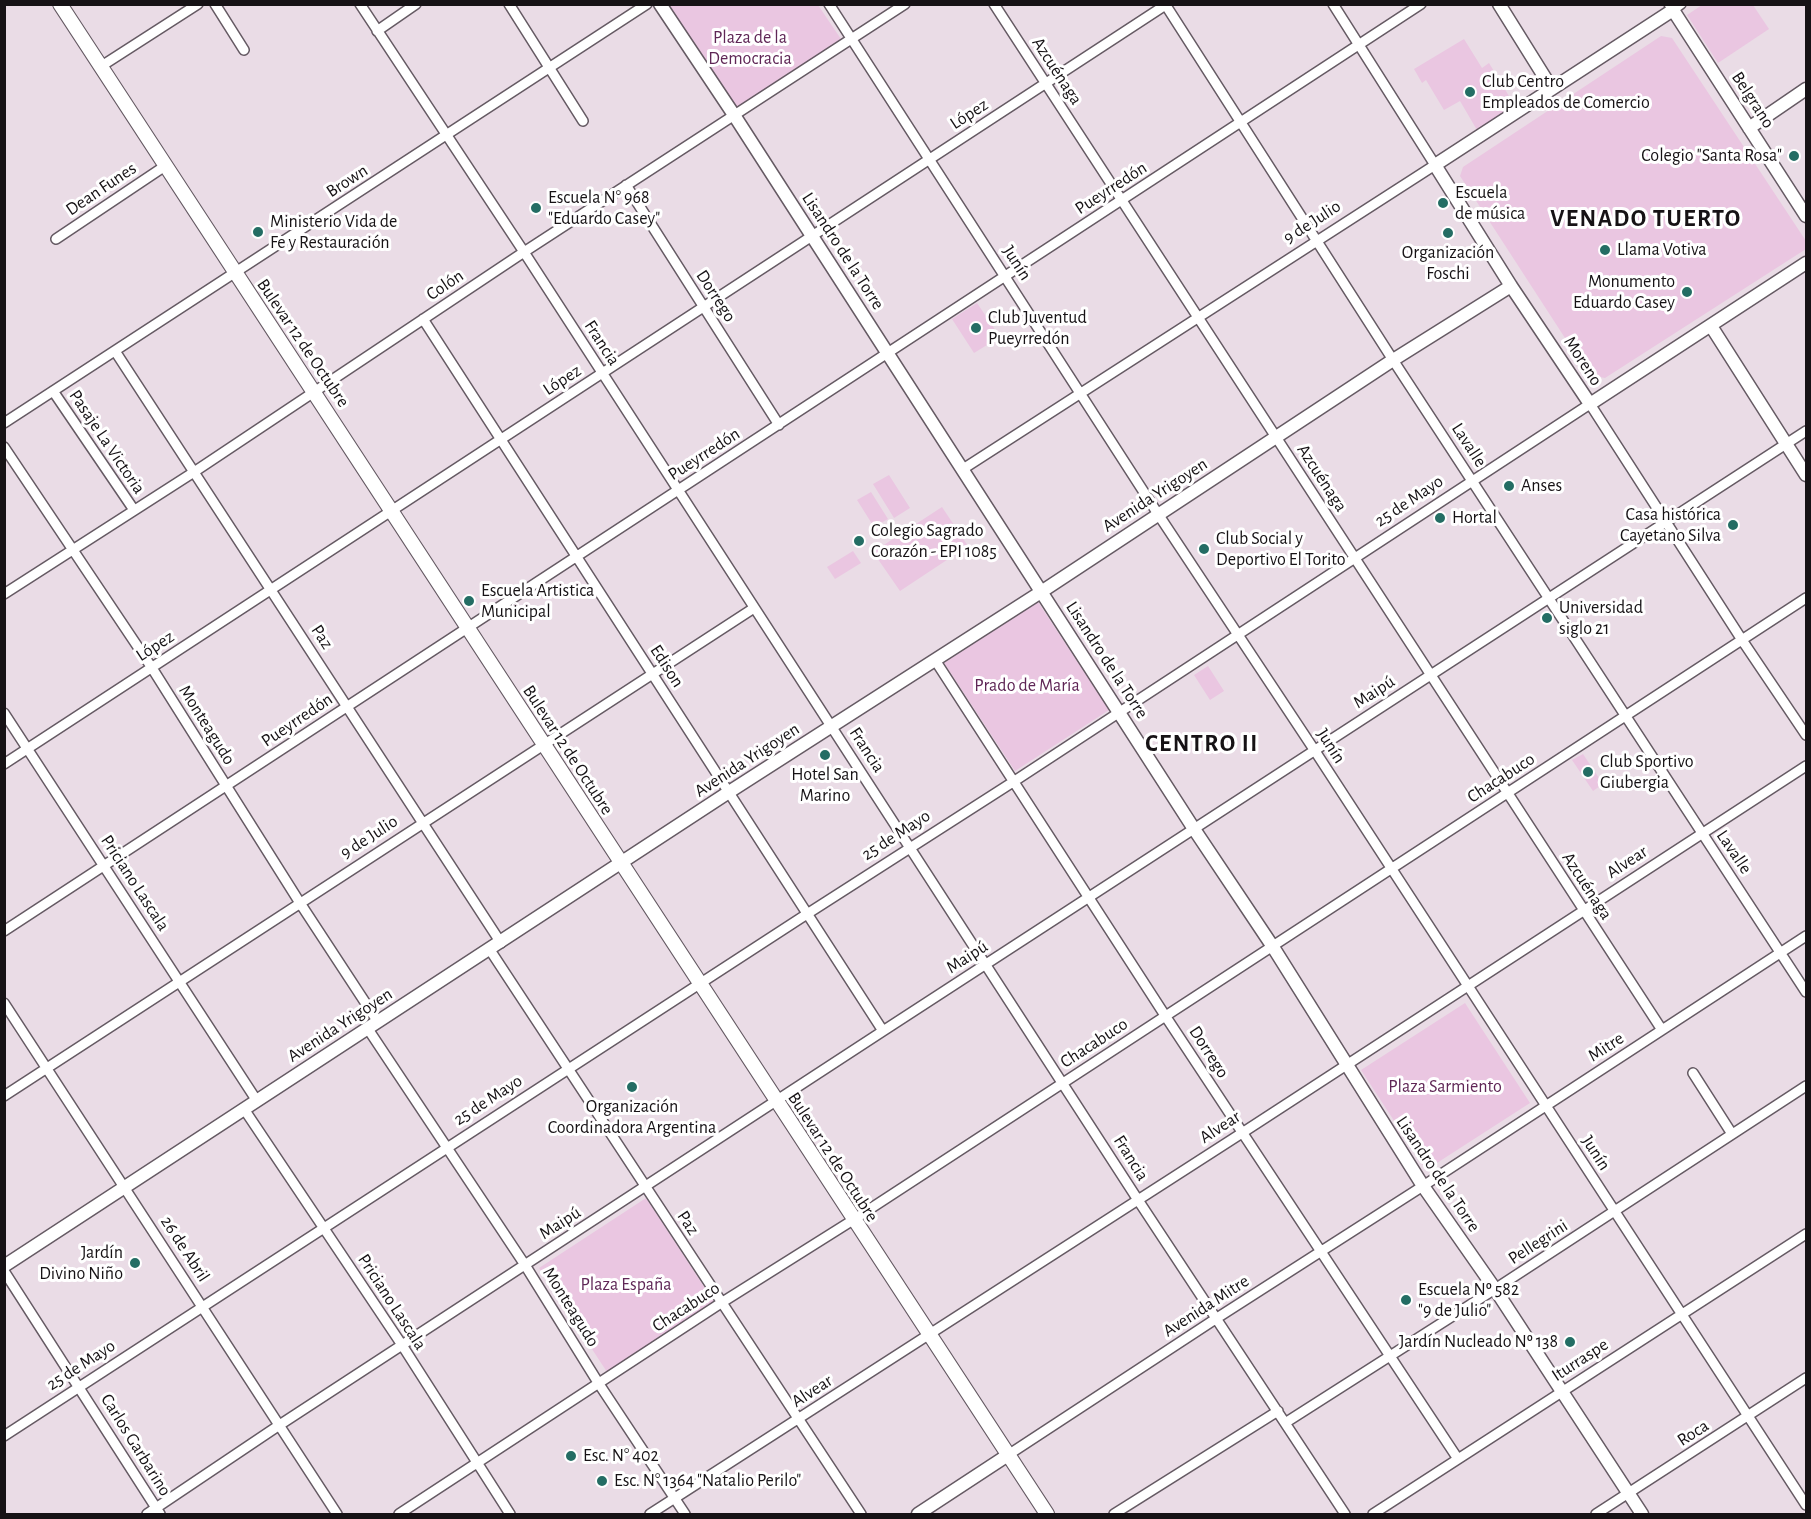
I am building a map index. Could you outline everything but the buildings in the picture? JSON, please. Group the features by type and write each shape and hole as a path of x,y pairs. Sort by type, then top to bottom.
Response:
{"highway":[{"name":"Bulevar 12 de Octubre","path":"60,4 1047,1515"}],"main road":[{"name":"Lisandro de la Torre","path":"660,4 1272,947 1423,1186 1495,1289 1642,1515"},
{"path":"1499,4 1552,89"},
{"name":"9 de Julio","path":"1436,165 1674,6"},
{"name":"Belgrano","path":"1674,6 1806,216"},
{"path":"1749,128 1806,89"},
{"name":"Moreno","path":"1436,165 1511,286 1590,404"},
{"name":"25 de Mayo","path":"1590,404 1806,263"},
{"name":"Avenida Yrigoyen","path":"4,1266 729,792 1511,286"},
{"path":"1711,326 1806,475"},
{"path":"918,1515 1008,1455"}],"street":[{"path":"100,67 198,4"},
{"path":"215,4 244,50"},
{"name":"Francia","path":"360,4 524,252 1138,1200 1345,1515"},
{"path":"376,31 416,4"},
{"path":"509,4 584,121"},
{"name":"Brown","path":"4,423 648,4"},
{"name":"Junín","path":"829,4 1158,514 1806,1505"},
{"name":"Colón","path":"4,594 194,472 524,252 905,4"},
{"name":"Azcuénaga","path":"994,4 1662,1030"},
{"name":"Moreno","path":"1333,4 1436,165"},
{"name":"Pueyrredón","path":"4,931 1421,4"},
{"name":"López","path":"4,764 1166,5"},
{"name":"Lavalle","path":"1166,5 1472,481 1806,992"},
{"name":"9 de Julio","path":"963,469 1436,165"},
{"name":"Dean Funes","path":"56,239 165,166"},
{"name":"Dorrego","path":"626,185 779,424"},
{"name":"Edison","path":"423,319 883,1031"},
{"name":"Paz","path":"115,351 501,942"},
{"name":"Pasaje La Victoria","path":"53,392 134,510"},
{"name":"Moreno","path":"1590,404 1806,735"},
{"name":"25 de Mayo","path":"4,1436 1590,404"},
{"name":"Maipú","path":"147,1515 158,1511 278,1426 1806,431"},
{"name":"Monteagudo","path":"4,447 152,668 300,903 447,1148 525,1265 684,1515"},
{"name":"Chacabuco","path":"399,1515 1806,598"},
{"name":"9 de Julio","path":"4,1096 754,608"},
{"name":"Dorrego","path":"935,660 1012,782 1458,1459"},
{"name":"Priciano Lascala","path":"4,713 257,1101"},
{"name":"Alvear","path":"650,1515 1806,765"},
{"name":"Mitre","path":"1423,1186 1806,936"},
{"name":"Paz","path":"490,950 861,1515"},
{"name":"26 de Abril","path":"4,1003 337,1515"},
{"path":"1693,1073 1732,1134"},
{"name":"Pellegrini","path":"1285,1423 1806,1086"},
{"name":"Priciano Lascala","path":"244,1109 402,1345 510,1515"},
{"name":"Avenida Mitre","path":"1008,1455 1423,1186"},
{"name":"Iturraspe","path":"1373,1515 1681,1314 1805,1239"},
{"name":"Carlos Garbarino","path":"4,1271 158,1511"},
{"name":"Roca","path":"1596,1515 1806,1378"},
{"path":"1114,1515 1278,1412"}],"green space":[{"name":"Plaza de la Democracia","path":"667,5 818,5 843,42 736,111"},
{"path":"1702,5 1753,5 1769,29 1718,63 1687,15"},
{"path":"1661,36 1672,38 1806,241 1806,249 1605,378 1589,375 1460,176 1463,167"},
{"name":"Club Centro Empleados de Comercio","path":"1464,39 1482,68 1489,63 1515,106 1477,130 1460,101 1444,110 1426,80 1422,83 1414,69"},
{"name":"Club Juventud Pueyrredón","path":"977,303 1000,337 974,353 952,319"},
{"path":"889,475 910,508 894,518 873,484"},
{"path":"871,492 888,519 874,527 857,500"},
{"path":"942,507 968,546 900,591 873,552"},
{"path":"853,551 861,563 835,579 827,567"},
{"name":"Prado de María","path":"1038,602 1109,710 1015,771 944,663"},
{"path":"1208,666 1224,691 1210,700 1194,675"},
{"name":"Club Sportivo Giubergia","path":"1583,754 1603,784 1593,791 1572,760"},
{"name":"Plaza Sarmiento","path":"1465,1003 1530,1103 1426,1170 1361,1070"},
{"name":"Plaza España","path":"646,1198 714,1302 607,1372 539,1268"}],"place":[{"name":"Club Centro Empleados de Comercio","path":"1470,92"},
{"name":"Colegio \"Santa Rosa\"","path":"1794,156"},
{"name":"Escuela de música","path":"1443,203"},
{"name":"Escuela N° 968 \"Eduardo Casey\"","path":"536,208"},
{"name":"Ministerio Vida de Fe y Restauración","path":"258,232"},
{"name":"Organización Foschi","path":"1448,233"},
{"name":"Llama Votiva","path":"1605,250"},
{"name":"Monumento Eduardo Casey","path":"1687,292"},
{"name":"Club Juventud Pueyrredón","path":"976,328"},
{"name":"Anses","path":"1509,486"},
{"name":"Hortal","path":"1440,518"},
{"name":"Casa histórica Cayetano Silva","path":"1733,525"},
{"name":"Colegio Sagrado Corazón - EPI 1085","path":"859,541"},
{"name":"Club Social y Deportivo El Torito","path":"1204,549"},
{"name":"Escuela Artistica Municipal","path":"469,601"},
{"name":"Universidad siglo 21","path":"1547,618"},
{"name":"Hotel San Marino","path":"825,755"},
{"name":"Club Sportivo Giubergia","path":"1588,772"},
{"name":"Organización Coordinadora Argentina","path":"632,1087"},
{"name":"Jardín Divino Niño","path":"135,1263"},
{"name":"Escuela Nº 582 \"9 de Julio\"","path":"1406,1300"},
{"name":"Jardín Nucleado Nº 138","path":"1570,1342"},
{"name":"Esc. N° 402","path":"571,1456"},
{"name":"Esc. N° 1364 \"Natalio Perilo\"","path":"602,1481"}],"district":[{"name":"VENADO TUERTO","path":"1646,219"},
{"name":"CENTRO II","path":"1202,744"}]}
